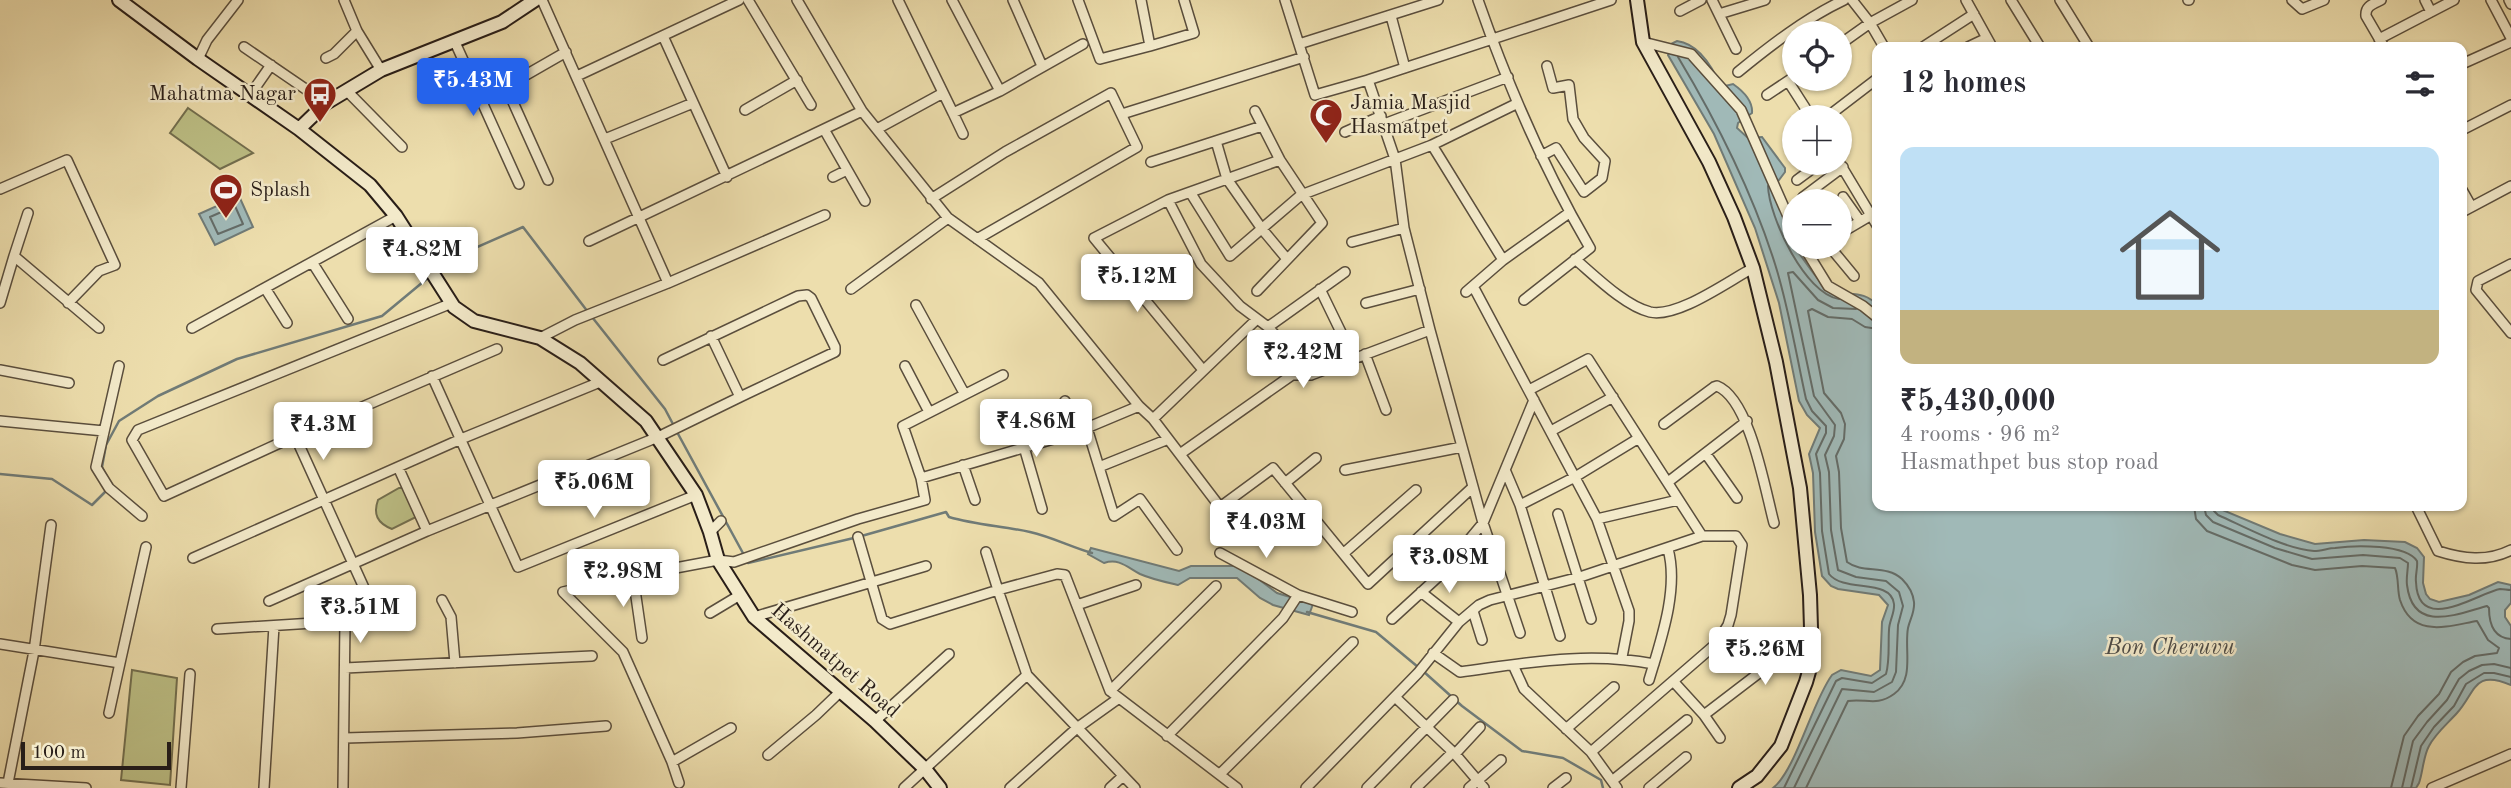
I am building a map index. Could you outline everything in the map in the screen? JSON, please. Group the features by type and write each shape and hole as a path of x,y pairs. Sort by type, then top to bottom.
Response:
{"main road":[{"name":"Hashmatpet Road","path":"119,0 299,129 370,185 396,216 449,298 474,321 540,338 580,363 664,435 696,495 718,560 754,617 875,721 925,769 940,788"},
{"path":"299,129 326,103 381,70 502,22 535,0"},
{"path":"1637,0 1643,42 1709,162 1734,216 1753,268 1776,362 1800,488 1812,661 1781,746 1757,776 1739,788"}],"street":[{"path":"198,59 207,40 239,0"},
{"path":"344,0 357,31 381,70"},
{"path":"542,0 668,283"},
{"path":"577,76 739,0"},
{"path":"748,0 811,105"},
{"path":"797,0 862,111 932,199 948,218 1039,283 1139,406 1153,419 1166,440 1180,454 1220,507 1273,468 1368,584 1473,487"},
{"path":"898,0 963,134"},
{"path":"952,0 1000,90"},
{"path":"1013,0 1042,66"},
{"path":"1078,0 1100,59 1194,33 1184,0"},
{"path":"1141,0 1150,46"},
{"path":"1286,0 1315,95 1611,0"},
{"path":"1299,44 1438,0"},
{"path":"1478,0 1516,104 1569,213 1590,248 1524,300"},
{"path":"1680,11 1701,0"},
{"path":"1712,0 1736,49"},
{"path":"1719,14 1765,0"},
{"path":"1738,72 1815,16 1844,0"},
{"path":"1852,0 1881,42"},
{"path":"1852,36 1912,0"},
{"path":"1966,0 1990,42"},
{"path":"2011,0 2037,42"},
{"path":"2060,0 2086,42"},
{"path":"2292,0 2302,9 2324,0"},
{"path":"2380,42 2365,16 2365,11 2381,0"},
{"path":"2425,0 2431,12"},
{"path":"2383,42 2454,0"},
{"path":"2467,62 2511,40 2491,0"},
{"path":"1931,42 1974,15"},
{"path":"1391,16 1405,68"},
{"path":"326,58 334,54 357,31"},
{"path":"663,36 727,177"},
{"path":"1978,42 1987,37"},
{"path":"454,40 519,184"},
{"path":"1643,42 1691,54 1741,110 1782,203"},
{"path":"953,113 1083,44"},
{"path":"244,47 326,103"},
{"path":"548,180 508,91 512,83 566,52"},
{"path":"1122,114 1304,57"},
{"path":"250,95 271,65"},
{"path":"1541,156 1556,148 1584,192 1602,178 1605,161 1584,138 1573,119 1569,85 1553,88 1547,66"},
{"path":"1345,132 1508,77"},
{"path":"746,110 797,80"},
{"path":"1368,80 1395,159 1404,228 1462,447 1483,523 1520,634"},
{"path":"1843,105 1872,83"},
{"path":"1767,95 1782,85"},
{"path":"347,90 402,147"},
{"path":"877,129 943,93"},
{"path":"932,199 1005,152 1111,93 1137,147 977,239"},
{"path":"605,139 693,103"},
{"path":"1190,192 1230,256 1301,195 1432,145 1516,104"},
{"path":"2467,127 2511,105"},
{"path":"589,241 641,219 862,111"},
{"path":"1255,111 1280,160 1322,223 1257,291"},
{"path":"1151,162 1262,126"},
{"path":"825,131 865,201"},
{"path":"1216,141 1227,179 1287,259"},
{"path":"1432,145 1503,260"},
{"path":"0,189 67,160 115,265 99,271 68,303"},
{"path":"1203,370 1094,238 1168,200 1280,160"},
{"path":"833,177 847,170"},
{"path":"1797,180 1804,175"},
{"path":"1812,189 1828,175"},
{"path":"1849,175 1872,209"},
{"path":"2467,209 2511,186"},
{"path":"2467,199 2471,206"},
{"path":"1168,200 1201,264 1240,306 1268,327 1311,375"},
{"path":"1852,210 1860,221"},
{"path":"0,303 28,213"},
{"path":"1569,213 1503,260 1469,289 1529,390 1597,519 1629,611 1622,657"},
{"path":"540,338 575,320 825,215"},
{"path":"1852,226 1872,215"},
{"path":"192,328 396,216"},
{"path":"851,289 948,218"},
{"path":"1352,242 1404,228"},
{"path":"14,256 99,328"},
{"path":"1575,259 1629,303 1648,312 1664,314 1753,268"},
{"path":"1811,259 1828,286 1872,313"},
{"path":"1840,259 1854,276"},
{"path":"312,262 348,319"},
{"path":"2511,264 2478,281 2476,286 2480,295 2511,333"},
{"path":"1268,327 1345,272"},
{"path":"265,288 287,323"},
{"path":"1320,289 1354,359"},
{"path":"1366,303 1420,289"},
{"path":"270,601 427,531 664,435 835,352 835,347 817,308 807,295 798,296 663,360"},
{"path":"449,298 138,430 132,440 164,496 497,349"},
{"path":"916,305 964,393"},
{"path":"1153,419 1257,319"},
{"path":"1180,454 1292,375 1311,375 1430,330"},
{"path":"711,336 740,397"},
{"path":"1365,354 1386,410"},
{"path":"1529,390 1588,359 1702,536"},
{"path":"119,366 96,467 109,488 142,516"},
{"path":"905,366 929,412"},
{"path":"0,370 69,383"},
{"path":"679,783 622,652 563,592 718,560 734,562 754,557 858,519 925,500 903,426 1003,375"},
{"path":"432,376 518,567 696,495"},
{"path":"193,558 461,439 600,382"},
{"path":"1664,424 1717,386 1724,389 1747,421 1774,523"},
{"path":"1551,431 1613,397"},
{"path":"1392,619 1438,576 1483,523 1534,400"},
{"path":"1065,401 1077,432"},
{"path":"920,478 1077,432 1139,406"},
{"path":"0,421 104,430"},
{"path":"1668,482 1747,421"},
{"path":"1087,428 1114,516 1140,499 1177,550"},
{"path":"295,436 370,601"},
{"path":"1520,505 1575,477 1639,438"},
{"path":"1099,467 1166,440"},
{"path":"1024,447 1042,509"},
{"path":"1345,470 1462,447"},
{"path":"1706,454 1737,498"},
{"path":"1285,483 1316,458"},
{"path":"963,465 975,500"},
{"path":"398,467 427,531"},
{"path":"1506,472 1520,505 1560,636"},
{"path":"1343,553 1416,490"},
{"path":"1597,519 1678,500"},
{"path":"2418,511 2438,551 2463,559 2499,556 2511,550"},
{"path":"1558,514 1591,620"},
{"path":"710,532 720,521"},
{"path":"51,525 34,651 4,783 86,788"},
{"path":"1306,788 1418,673 1459,622 1490,600 1580,578 1702,536 1736,536 1742,545 1731,615 1717,643 1591,752"},
{"path":"858,537 882,619 890,624 998,590 1057,574 1065,575 1110,691 1237,788"},
{"path":"109,713 146,547"},
{"path":"1649,680 1672,588 1673,566 1668,548"},
{"path":"986,552 1027,675 1135,788"},
{"path":"1220,552 1298,595 1352,612"},
{"path":"754,617 926,566"},
{"path":"633,576 642,638"},
{"path":"1077,605 1136,585"},
{"path":"1110,691 1216,586"},
{"path":"1421,592 1459,622"},
{"path":"710,613 740,595"},
{"path":"1167,736 1283,618 1298,595"},
{"path":"442,600 451,617 455,663"},
{"path":"1473,611 1482,640"},
{"path":"217,629 345,621 343,788"},
{"path":"264,788 274,626"},
{"path":"1704,715 1789,650 1812,637"},
{"path":"1220,774 1353,642"},
{"path":"0,645 120,663"},
{"path":"1433,653 1460,672 1576,657 1622,657 1654,664"},
{"path":"875,721 949,654"},
{"path":"345,668 592,656"},
{"path":"1513,665 1524,689 1591,752 1614,784 1687,720"},
{"path":"181,788 190,674"},
{"path":"904,788 1027,675"},
{"path":"1672,681 1704,715 1720,738"},
{"path":"1566,729 1614,687"},
{"path":"768,755 841,691"},
{"path":"1395,696 1454,753 1480,784"},
{"path":"1010,788 1077,727 1119,698"},
{"path":"1367,788 1453,700"},
{"path":"345,738 517,733 606,726"},
{"path":"1416,788 1480,727"},
{"path":"672,762 731,729"},
{"path":"2432,788 2511,754"},
{"path":"1649,788 1686,757"},
{"path":"1469,788 1480,784 1500,760"},
{"path":"1110,788 1123,775"},
{"path":"1553,788 1566,778"}],"green space":[{"path":"188,108 253,153 220,169 170,133"},
{"path":"404,488 416,517 392,529 380,521 376,514 377,505 378,500"},
{"path":"132,670 177,678 170,785 121,780"}],"water":[{"name":"Bon Cheruvu","path":"1677,41 1685,43 1699,52 1710,65 1721,87 1733,84 1749,100 1752,113 1738,123 1737,128 1748,138 1762,137 1782,164 1783,175 1776,184 1782,205 1782,259 1803,259 1832,291 1865,296 1872,300 1872,511 2225,511 2280,534 2315,544 2364,540 2405,542 2417,548 2424,557 2423,583 2430,599 2439,602 2469,595 2498,582 2511,585 2511,603 2505,610 2505,617 2511,626 2511,685 2489,680 2477,685 2432,742 2425,755 2416,788 1773,788 1789,767 1832,675 1841,670 1871,676 1880,670 1882,622 1888,605 1879,595 1831,586 1822,576 1815,532 1813,473 1809,454 1820,428 1807,415 1799,401 1779,303 1755,228 1714,134 1668,55 1671,44"},
{"name":"Splash","path":"239,196 253,227 215,245 199,214"},
{"path":"1091,548 1179,571 1191,566 1241,566 1277,593 1313,604 1309,615 1273,605 1260,598 1237,578 1190,578 1178,585 1163,582 1140,574 1119,562 1104,563 1088,554"}],"waterway":[{"path":"437,270 450,259 523,227 588,312"},
{"path":"108,479 102,467 106,445 119,421 158,396 237,359 382,316 429,277"},
{"path":"592,317 665,409 674,426"},
{"path":"677,432 744,555"},
{"path":"0,474 52,479 92,505 108,489"},
{"path":"748,561 858,537 946,512 949,517 1030,532 1092,553"},
{"path":"1307,612 1376,632 1418,667"},
{"path":"1423,671 1462,706 1522,751 1563,758 1601,780 1603,788"}],"place":[{"name":"Mahatma Nagar","path":"320,124"},
{"name":"Jamia Masjid Hasmatpet","path":"1326,145"},
{"name":"Splash","path":"226,220"}]}
